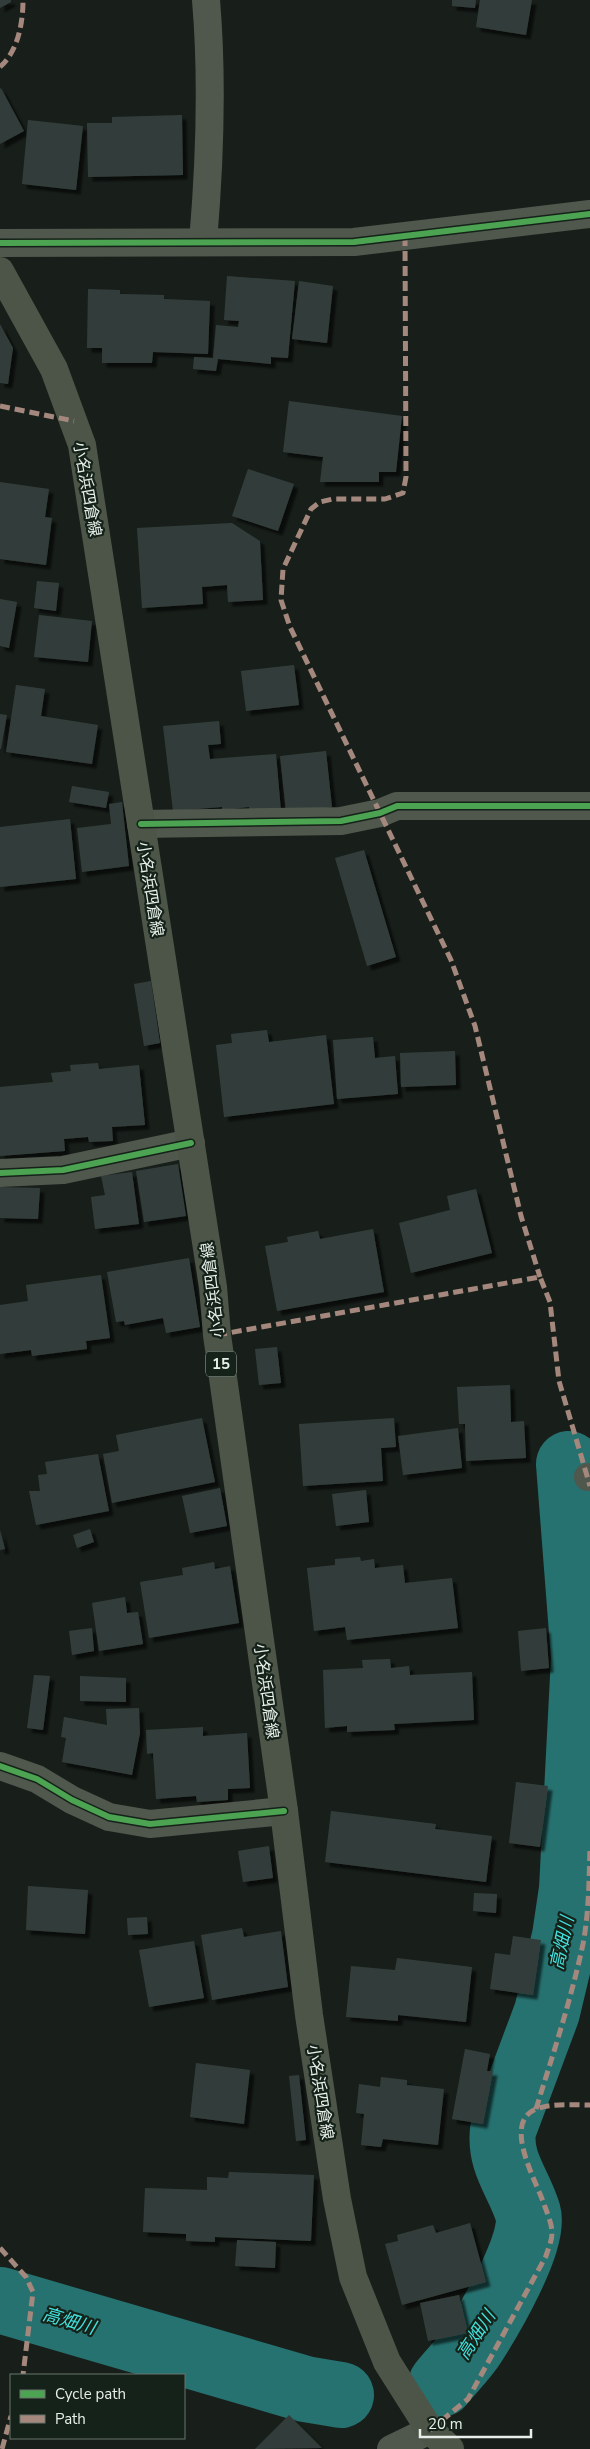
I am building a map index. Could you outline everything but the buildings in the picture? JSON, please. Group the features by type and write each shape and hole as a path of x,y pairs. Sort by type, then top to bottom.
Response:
{"main road":[{"name":"小名浜四倉線","path":"0,271 54,369 82,445 191,1143 284,1811 308,2015 337,2199 353,2277 387,2362 430,2430 450,2449"}],"street":[{"path":"203,242 210,168 212,92 206,0"},
{"path":"0,243 354,242 590,214"},
{"path":"141,824 341,821 380,813 396,806 590,806"},
{"path":"0,1173 63,1170 191,1143"},
{"path":"0,1766 37,1779 72,1800 109,1817 150,1824 284,1811"},
{"path":"390,2449 430,2430"}],"waterway":[{"name":"高畑川","path":"441,2384 469,2350 500,2300 518,2260 529,2226 528,2213 504,2153 503,2130 547,2012 565,1936 572,1889 584,1658 569,1464"},
{"name":"高畑川","path":"0,2300 305,2389 341,2395"}],"marked path":[{"path":"0,67 15,45 22,18 23,0"},
{"path":"405,236 406,477 403,493 385,499 333,499 320,502 311,509 283,569 281,600 290,627 451,960 475,1026 521,1216 540,1277"},
{"path":"0,406 74,421"},
{"path":"217,1335 540,1277 550,1302 559,1381 590,1486"},
{"path":"536,2109 567,2006 583,1944 588,1908 590,1848"},
{"path":"430,2430 468,2399 546,2256 550,2245 551,2223 530,2170 522,2140 522,2127 526,2116 536,2109 549,2106 590,2105"},
{"path":"0,2248 26,2277 33,2292 23,2374"},
{"path":"2,2449 10,2420"}],"cycle path":[{"path":"0,243 354,242 590,214"},
{"path":"141,824 341,821 380,813 397,806 590,806"},
{"path":"0,1173 63,1170 191,1143"},
{"path":"0,1766 37,1779 72,1800 109,1817 150,1824 284,1811"}]}
